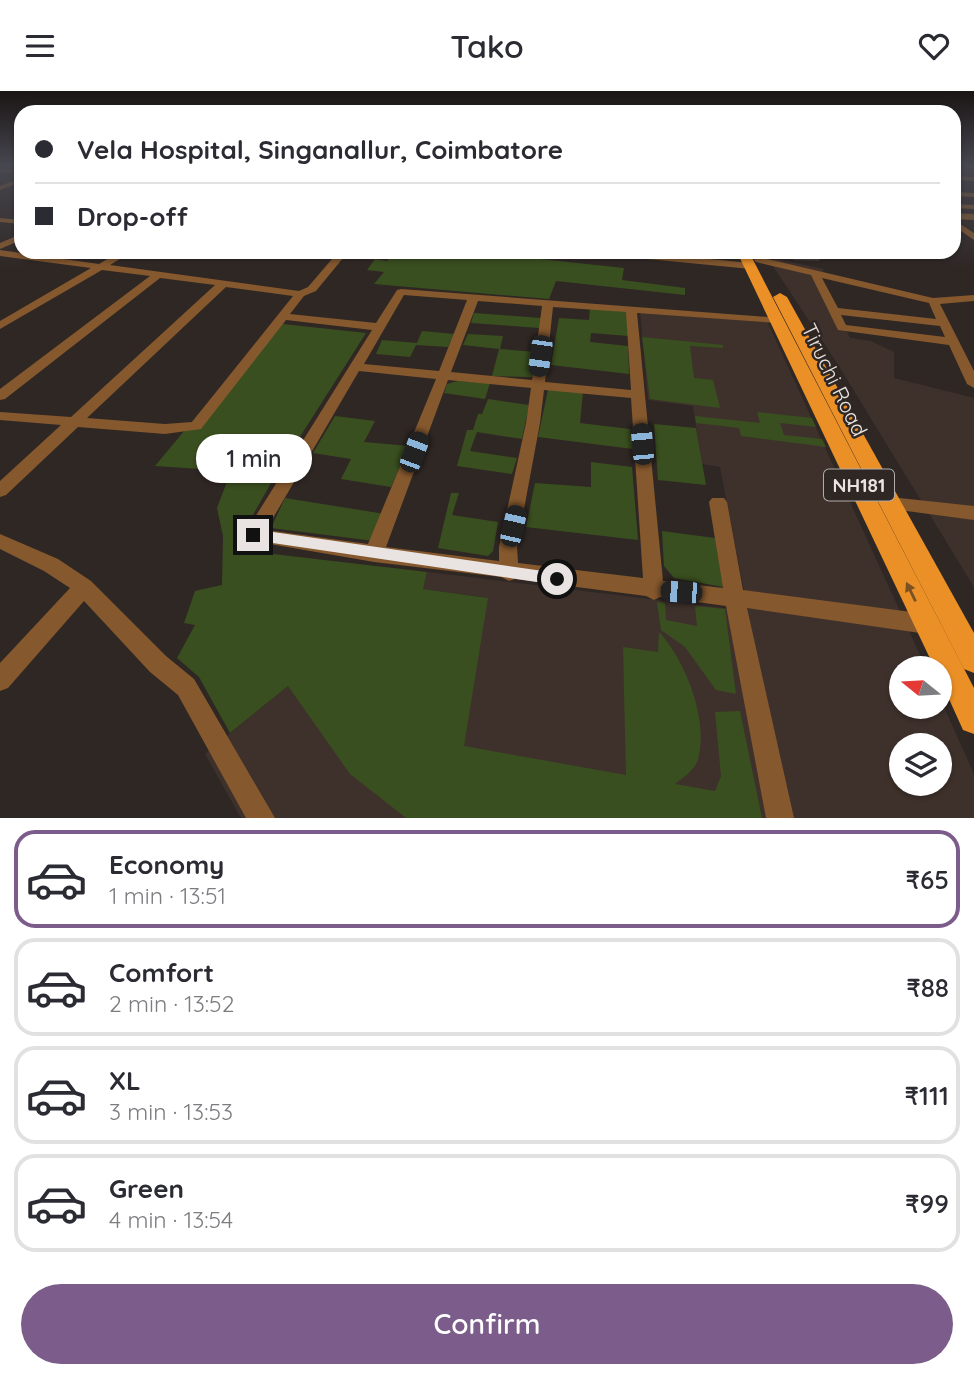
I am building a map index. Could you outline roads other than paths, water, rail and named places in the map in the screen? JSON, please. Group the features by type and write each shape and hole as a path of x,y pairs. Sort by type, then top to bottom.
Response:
{"highway":[{"name":"Tiruchi Road","path":"753,259 777,320 890,503 974,660"},
{"name":"Tiruchi Road","path":"753,259 831,409 927,624 974,719"}],"street":[{"path":"46,259 299,293 312,289 337,259"},
{"path":"0,326 114,259"},
{"path":"760,259 933,301 974,298"},
{"path":"814,272 842,328 953,342"},
{"path":"0,396 159,274"},
{"path":"0,491 224,283"},
{"path":"777,320 401,292 358,367 253,535 509,573 654,591 735,596 927,624"},
{"path":"0,416 165,429 196,426 299,293"},
{"path":"374,554 474,297"},
{"path":"933,301 974,384"},
{"path":"509,573 508,547 533,423 548,303"},
{"path":"631,309 654,591"},
{"path":"833,311 942,323"},
{"path":"281,316 379,327"},
{"path":"358,367 639,395"},
{"path":"718,502 779,818"},
{"path":"890,503 974,513"},
{"path":"0,541 51,565 84,587 158,664 186,688 261,818"},
{"path":"0,680 84,587"}]}
